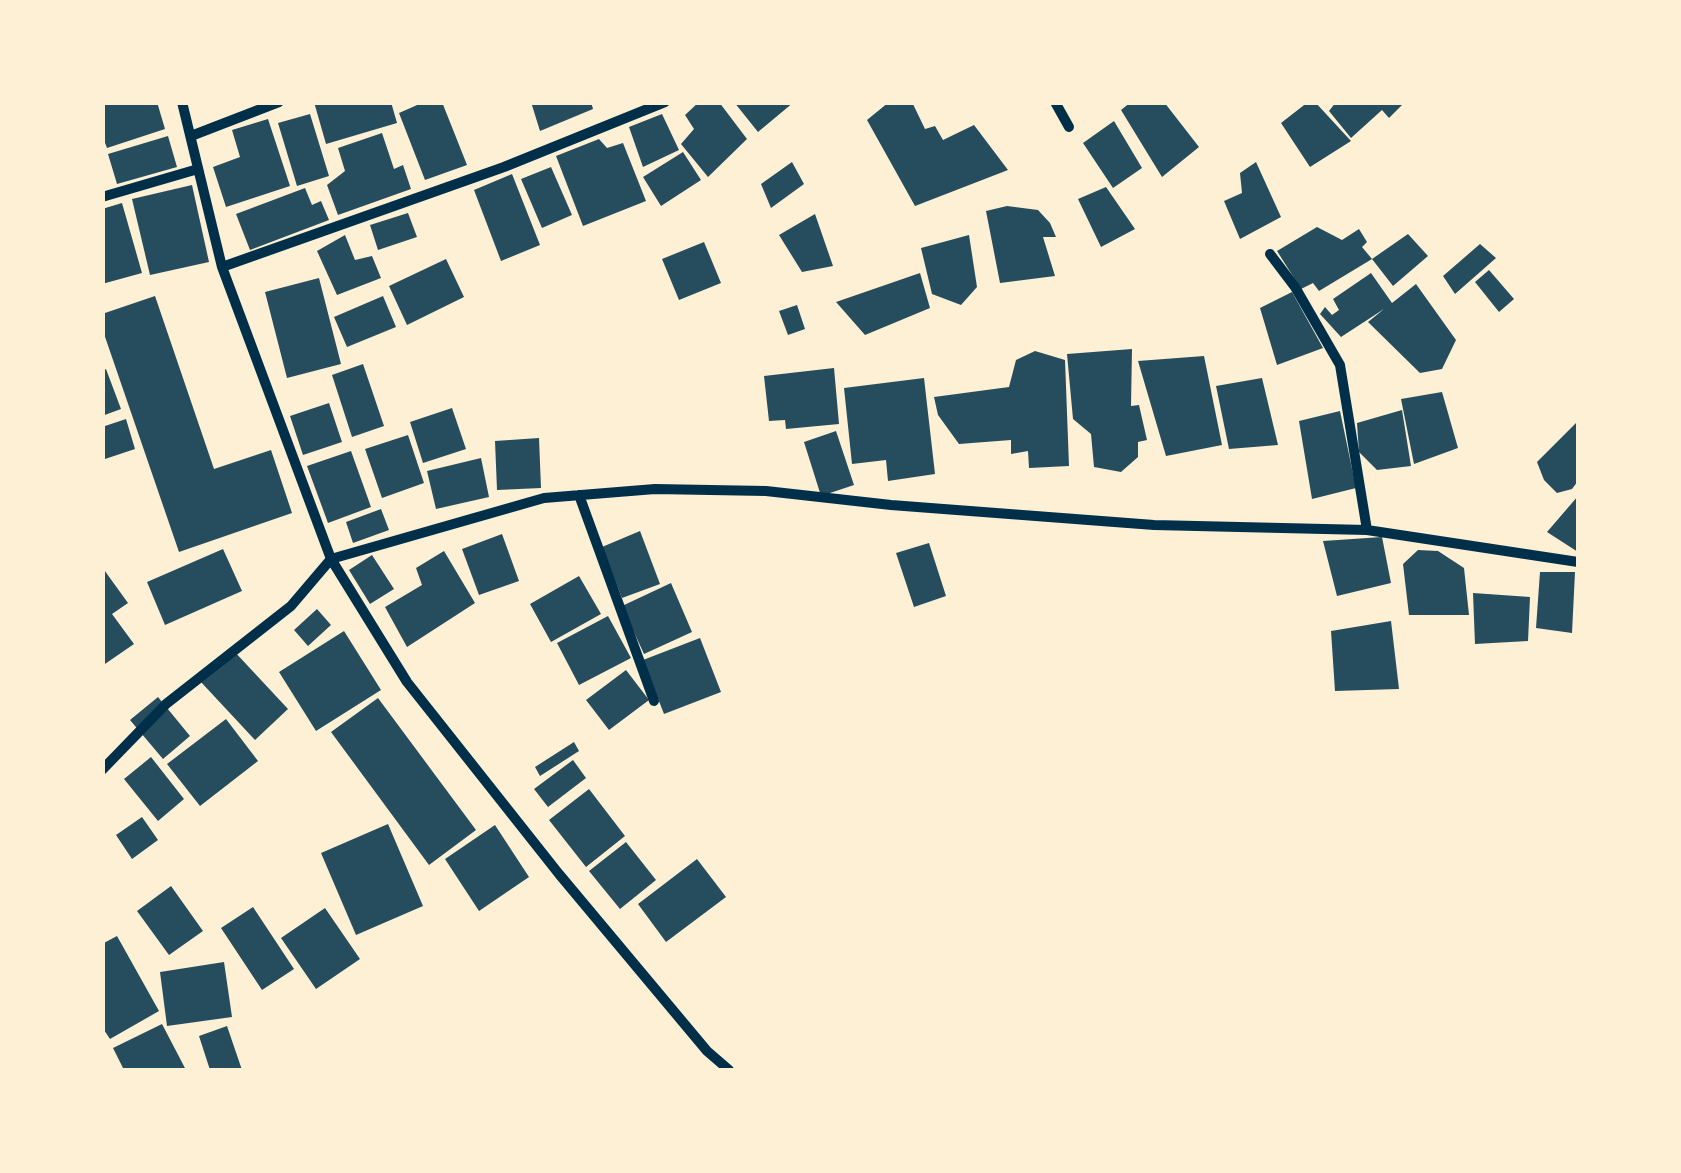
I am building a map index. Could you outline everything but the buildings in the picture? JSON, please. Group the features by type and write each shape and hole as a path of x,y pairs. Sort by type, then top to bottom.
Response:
{"street":[{"path":"182,102 222,267 331,559 407,682 559,874 707,1050 729,1070"},
{"path":"191,136 279,102"},
{"path":"222,267 504,167 665,102"},
{"path":"1055,102 1069,128"},
{"path":"102,197 198,168"},
{"path":"1270,254 1295,287 1340,365 1367,530"},
{"path":"102,770 166,704 291,606 331,559 544,498 655,489 766,491 1154,525 1367,530 1578,562"},
{"path":"579,495 654,701"}]}
